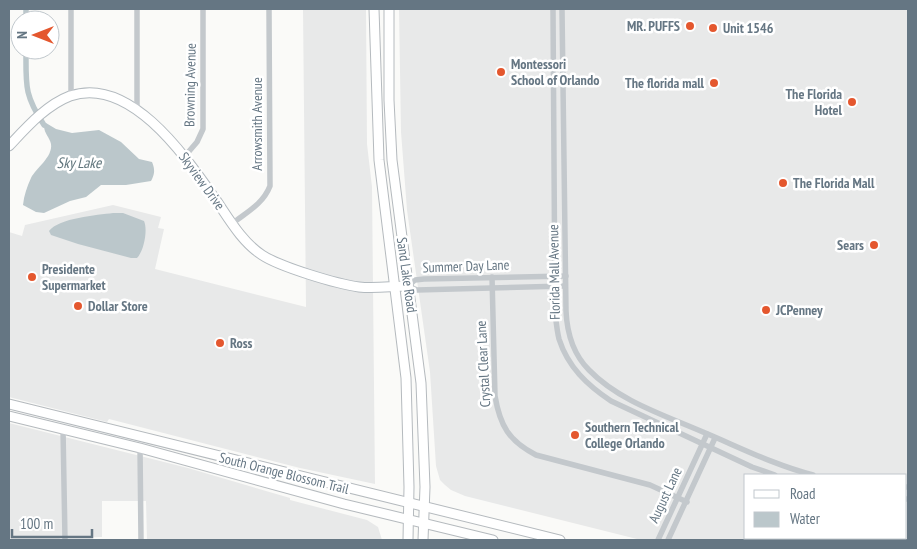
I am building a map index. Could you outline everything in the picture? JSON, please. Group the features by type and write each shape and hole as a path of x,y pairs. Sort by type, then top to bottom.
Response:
{"main road":[{"name":"Sand Lake Road","path":"374,9 379,160 406,378 408,540"},
{"name":"Sand Lake Road","path":"389,9 389,100 392,160 421,383 424,424 425,507 423,540"},
{"name":"Skyview Drive","path":"9,146 35,120 56,104 71,96 92,94 112,97 137,110 156,124 185,156 245,241 262,255 286,266 358,287 408,286"},
{"path":"379,160 392,160"},
{"name":"South Orange Blossom Trail","path":"9,404 560,540"},
{"name":"South Orange Blossom Trail","path":"9,416 140,448 305,494 493,540"},
{"path":"124,444 132,443 141,437"},
{"path":"140,448 148,441 155,441"}],"street":[{"path":"71,9 71,96"},
{"path":"136,9 137,110"},
{"name":"Browning Avenue","path":"185,156 197,142 203,129 203,9"},
{"name":"Arrowsmith Avenue","path":"233,223 260,203 270,186 269,9"},
{"name":"Florida Mall Avenue","path":"553,9 555,312 559,338 569,360 591,388 611,401 702,444 773,474"},
{"name":"Florida Mall Avenue","path":"562,9 566,320 569,336 575,351 587,368 601,382 618,393 715,438 795,471 808,474"},
{"path":"553,43 563,43"},
{"name":"Summer Day Lane","path":"566,276 415,280 408,286 417,290 566,286"},
{"name":"Crystal Clear Lane","path":"492,277 495,396 498,414 509,435 522,447 536,455 650,485 678,496 687,502"},
{"path":"63,429 65,540"},
{"name":"August Lane","path":"658,540 707,434"},
{"name":"August Lane","path":"668,540 715,438"},
{"path":"140,448 141,540"}],"shaded area":[{"path":"303,9 366,9 367,144 372,187 375,484 300,468 109,419 107,422 9,397 9,232 22,236 25,225 113,205 161,217 158,228 164,229 155,269 306,307"},
{"name":"The Florida Mall","path":"399,9 908,9 908,540 641,540 465,496 451,490 440,480 436,466 430,372 407,210 401,132"},
{"path":"9,423 188,468 290,498 290,500 367,520 378,527 382,540 147,540 146,501 102,501 102,537 60,538 59,540 9,540"}],"water":[{"name":"Sky Lake","path":"46,123 56,129 72,133 99,130 121,142 139,159 152,162 154,172 151,181 126,185 101,185 86,197 70,201 44,213 36,212 23,205 33,174 47,158 51,149 51,144 44,129"},
{"path":"123,213 144,221 146,230 145,240 142,251 137,258 78,244 51,235 49,231 69,220"}],"waterway":[{"path":"26,60 30,97 37,115 44,125"}],"place":[{"name":"MR. PUFFS","path":"690,26"},
{"name":"Unit 1546","path":"713,28"},
{"name":"Montessori School of Orlando","path":"501,72"},
{"name":"The florida mall","path":"714,83"},
{"name":"The Florida Hotel","path":"852,102"},
{"name":"The Florida Mall","path":"783,183"},
{"name":"Sears","path":"874,245"},
{"name":"Presidente Supermarket","path":"32,277"},
{"name":"Dollar Store","path":"78,306"},
{"name":"JCPenney","path":"766,310"},
{"name":"Ross","path":"220,343"},
{"name":"Southern Technical College Orlando","path":"575,435"}]}
